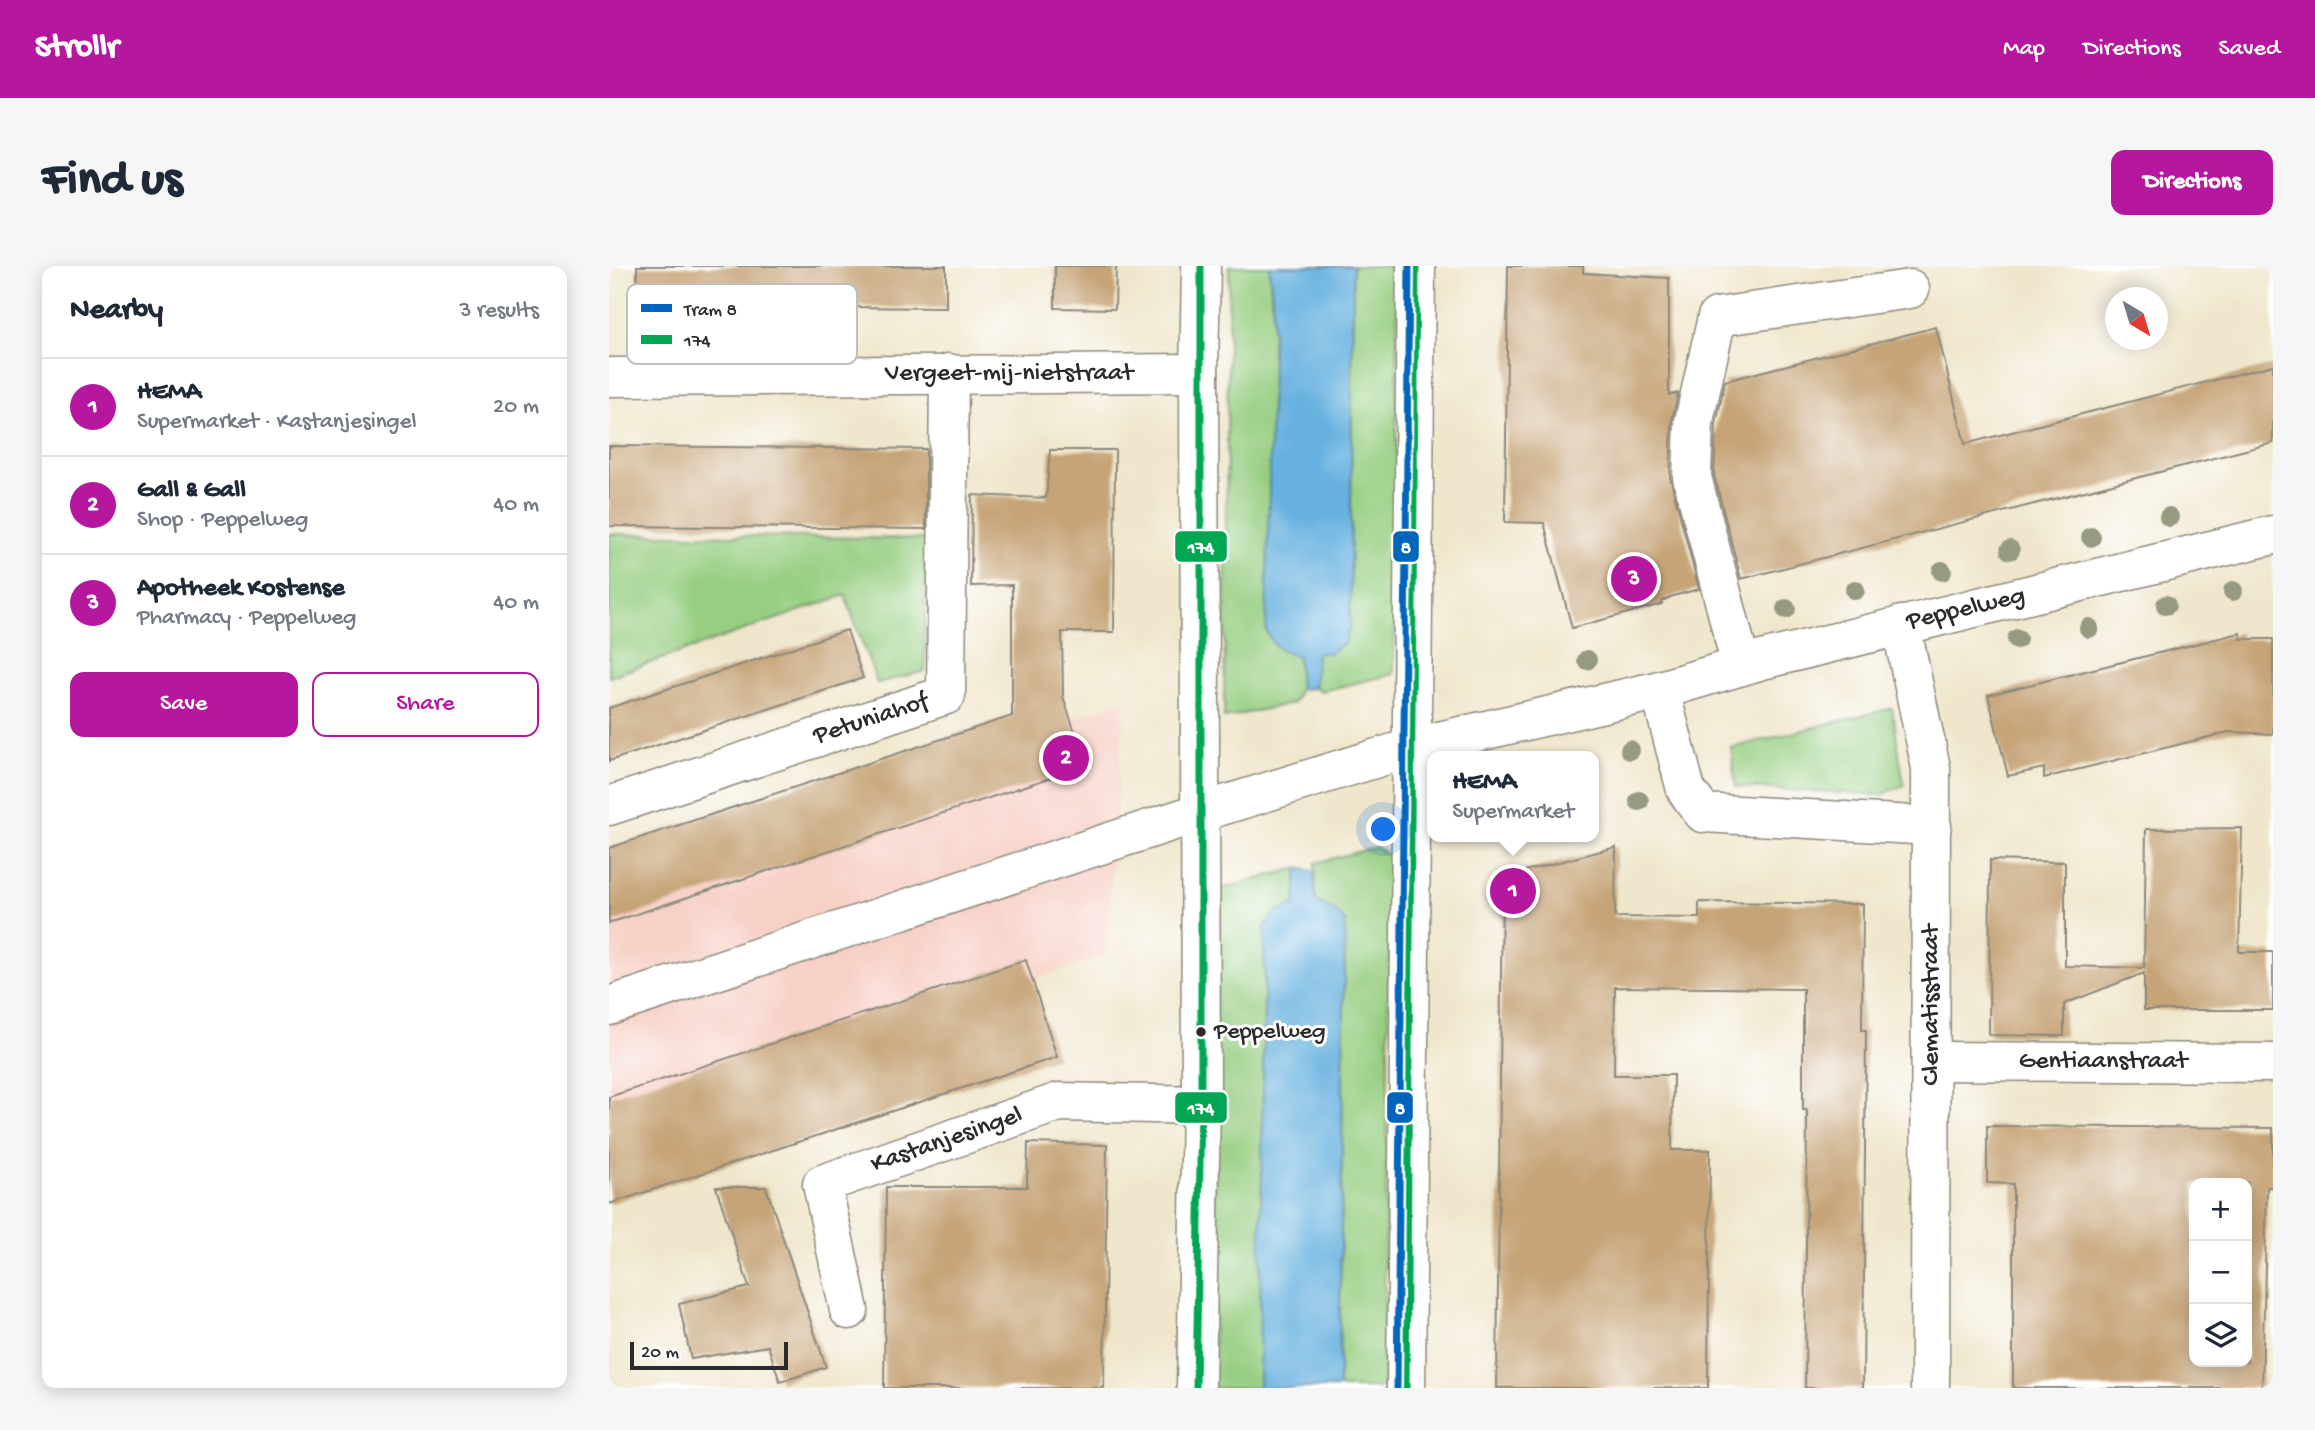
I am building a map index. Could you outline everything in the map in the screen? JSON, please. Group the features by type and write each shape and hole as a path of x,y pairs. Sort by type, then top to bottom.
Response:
{"street":[{"path":"1196,1388 1201,1105 1198,813 1201,266"},
{"path":"1406,1388 1416,266"},
{"path":"1741,666 1692,477 1693,421 1717,317 1910,289"},
{"name":"Petuniahof","path":"609,806 946,695 949,373"},
{"name":"Vergeet-mij-nietstraat","path":"609,377 1199,373"},
{"name":"Peppelweg","path":"609,1006 1198,813 1413,747 1660,690 1901,625 2273,535"},
{"name":"Clematisstraat","path":"1901,625 1931,768 1933,1061 1930,1388"},
{"path":"1660,690 1686,790 1703,813 1932,826"},
{"name":"Gentiaanstraat","path":"1933,1061 2273,1063"},
{"name":"Kastanjesingel","path":"849,1310 822,1184 1059,1102 1201,1105"}],"shaded area":[{"path":"1125,700 1105,956 609,1117 609,880"}],"green space":[{"path":"1229,266 1269,266 1300,689 1293,703 1224,718"},
{"path":"1353,266 1398,266 1394,674 1322,691 1314,688 1317,653 1350,627"},
{"path":"609,534 926,539 925,671 877,683 845,595 609,677"},
{"path":"1892,708 1904,785 1881,795 1736,787 1731,748"},
{"path":"1376,847 1391,858 1383,1388 1339,1388 1345,923 1315,900 1315,863"},
{"path":"1298,868 1295,905 1274,913 1265,928 1259,1388 1213,1388 1217,890"}],"water":[{"path":"1269,266 1353,266 1350,627 1344,644 1329,653 1317,653 1314,688 1300,689 1298,656 1278,648 1266,630 1273,308"},
{"path":"1298,868 1314,871 1315,900 1339,914 1345,923 1339,1388 1259,1388 1265,928 1274,913 1295,905"}],"building":[{"path":"637,266 946,266 946,308 857,307 857,284 637,284"},
{"path":"1055,266 1116,266 1115,309 1055,308"},
{"path":"1508,266 1583,266 1583,273 1669,278 1669,395 1678,393 1672,420 1670,477 1699,589 1673,596 1662,601 1662,604 1572,628 1544,523 1505,522"},
{"path":"1936,327 1965,444 2273,365 2273,443 1741,579 1714,475 1716,424 1725,381"},
{"path":"609,446 926,449 926,529 609,526"},
{"path":"1050,450 1115,450 1114,632 1062,632 1063,696 1086,766 609,923 609,848 1012,716 1012,585 971,586 972,495 1046,498"},
{"path":"847,630 863,678 609,761 609,708"},
{"path":"2240,633 2241,639 2273,639 2273,734 2229,732 2044,778 2044,768 2008,776 1988,695"},
{"path":"2242,828 2239,952 2273,952 2273,1010 2144,1010 2144,973 2064,1004 2064,1036 1989,1035 1990,860 2065,862 2065,966 2144,968 2146,829"},
{"path":"1616,847 1615,917 1699,918 1699,902 1863,904 1862,1030 1866,1030 1863,1388 1805,1388 1807,1110 1803,1110 1803,989 1615,987 1614,1075 1673,1075 1672,1150 1710,1150 1708,1388 1497,1388 1502,877"},
{"path":"1026,960 1057,1057 609,1204 609,1097"},
{"path":"1987,1126 2273,1128 2273,1187 2267,1187 2262,1388 2013,1388 2013,1184 1987,1183"},
{"path":"1028,1143 1107,1145 1104,1388 884,1388 886,1187 1027,1187"},
{"path":"716,1187 766,1187 826,1367 780,1382 768,1346 691,1359 679,1304 749,1287"}],"tram line":[{"name":"8","path":"1397,1388 1409,266"}],"transit line":[{"name":"174","path":"1196,1388 1201,1105 1201,266"},
{"name":"174","path":"1406,1388 1416,266"}],"place":[{"name":"Apotheek Kostense","path":"1634,579"},
{"name":"Gall & Gall","path":"1066,758"},
{"name":"HEMA","path":"1513,891"},
{"name":"Peppelweg","path":"1201,1032"}]}
